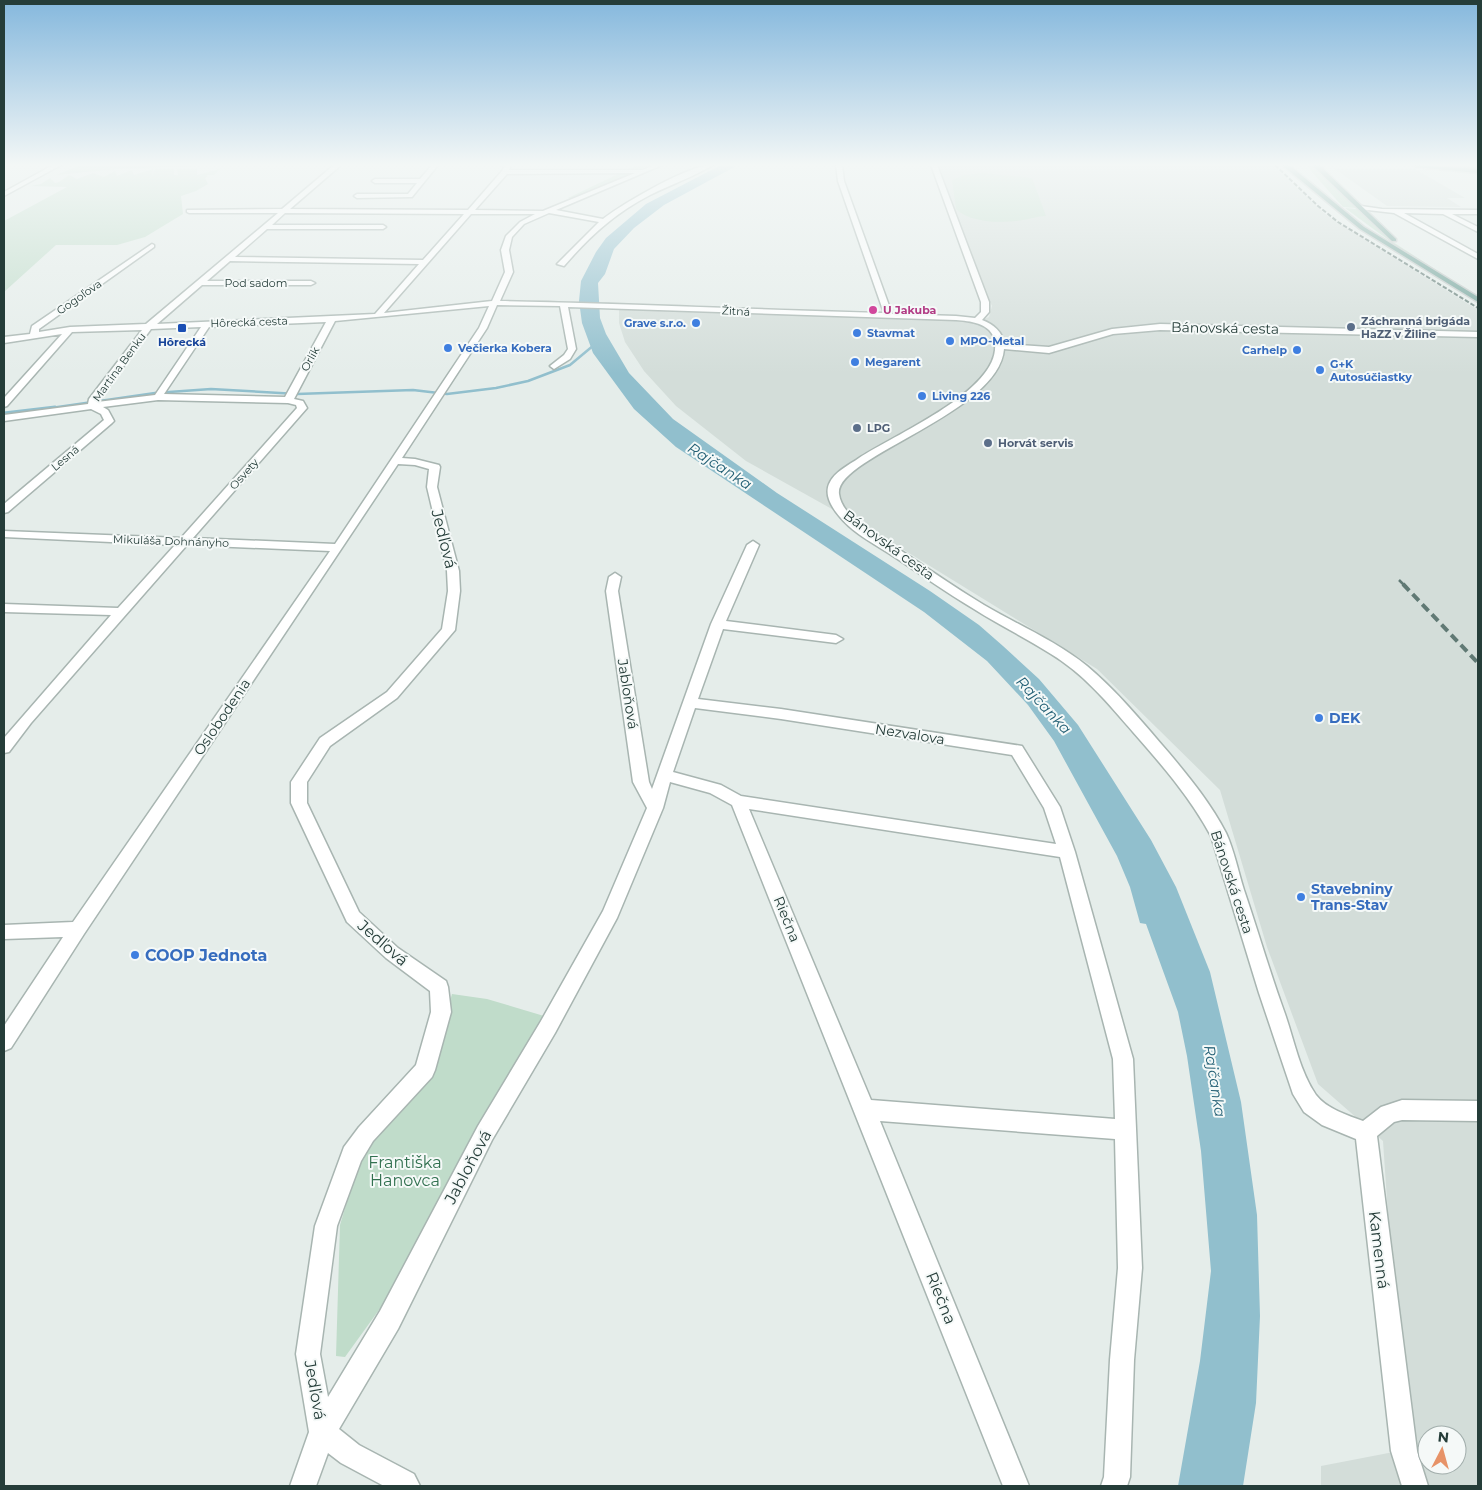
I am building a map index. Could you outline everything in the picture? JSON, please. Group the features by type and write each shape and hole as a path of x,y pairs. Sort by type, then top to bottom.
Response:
{"main road":[{"path":"1374,235 1478,300"},
{"path":"1390,235 1398,242 1478,293"}],"street":[{"name":"Pod sadom","path":"148,327 257,235"},
{"path":"376,316 451,235"},
{"name":"Oslobodenia","path":"4,1042 78,929 338,548 483,328 509,272 506,250 511,235"},
{"path":"561,264 588,235"},
{"path":"860,235 889,316"},
{"path":"960,235 985,302 985,312 977,321 992,328 999,337 1001,346"},
{"path":"1437,235 1478,257"},
{"name":"Gogoľova","path":"34,334 35,328 152,246"},
{"path":"228,259 426,262"},
{"name":"Pod sadom","path":"200,282 311,283"},
{"name":"Žitná","path":"494,303 609,304 746,312 956,318 977,321"},
{"name":"Hôrecká cesta","path":"4,340 70,330 332,319 494,303"},
{"path":"554,366 567,357 572,348 568,304"},
{"name":"Orlík","path":"290,396 332,319"},
{"path":"160,394 208,324"},
{"name":"Bánovská cesta","path":"1366,1132 1329,1118 1311,1105 1300,1087 1265,984 1219,836 1207,812 1194,793 1156,747 1082,669 1058,652 968,600 849,520 836,504 833,488 838,479 871,454 948,410 980,386 996,369 1001,346 1027,350 1050,350 1112,332 1160,326 1478,334"},
{"name":"Martina Benku","path":"93,404 148,327"},
{"path":"4,404 70,330"},
{"path":"4,418 160,394 209,399 290,396"},
{"name":"Osvety","path":"4,748 37,707 302,408 300,403 290,396"},
{"name":"Lesná","path":"4,510 109,421 105,412 93,404"},
{"name":"Jedľová","path":"303,1486 322,1432 308,1354 326,1226 352,1155 366,1134 425,1070 441,1012 439,987 392,953 353,917 300,803 299,782 325,742 392,695 448,630 454,591 453,571 432,487 435,467 415,462 394,461"},
{"name":"Mikuláša Dohnányho","path":"4,534 338,548"},
{"name":"Jabloňová","path":"322,1432 389,1320 485,1133 548,1027 611,913 655,808 664,775 718,624 753,545"},
{"name":"Jabloňová","path":"615,577 612,591 641,782 655,808"},
{"path":"4,608 122,612"},
{"path":"718,624 836,639"},
{"name":"Nezvalova","path":"690,703 782,714 1017,750 1052,807 1067,852"},
{"path":"664,775 715,789 738,801 1067,852 1123,1059 1130,1268 1114,1486"},
{"name":"Riečna","path":"738,801 1016,1486"},
{"path":"4,932 78,929"},
{"path":"865,1110 1126,1130"},
{"path":"1366,1132 1388,1114 1402,1110 1478,1111"},
{"name":"Kamenná","path":"1366,1132 1404,1451 1415,1486"},
{"path":"322,1432 350,1454 405,1483 407,1486"}],"shaded area":[{"path":"960,235 1357,235 1478,310 1478,1486 1321,1486 1321,1466 1404,1450 1383,1141 1318,1084 1267,947 1220,790 1097,669 891,542 746,461 676,406 644,371 625,342 619,323 619,306 752,314 946,319 975,323 989,317 992,306"}],"green space":[{"path":"4,235 149,235 117,245 56,245 4,292"},
{"path":"1381,235 1385,235 1393,242 1478,297 1406,253"},
{"name":"Františka Hanovca","path":"452,994 487,999 544,1016 384,1303 345,1357 336,1356 340,1225 361,1155 429,1073"}],"water":[{"name":"Rajčanka","path":"610,235 628,235 614,249 605,274 598,283 600,318 606,334 629,373 673,419 777,493 930,591 979,625 1039,679 1078,725 1151,840 1176,887 1210,972 1241,1102 1257,1215 1260,1316 1256,1403 1243,1486 1178,1486 1200,1361 1211,1271 1201,1151 1187,1056 1178,1012 1146,924 1140,923 1130,887 1117,856 1054,741 1028,705 987,661 924,612 676,447 634,409 593,353 582,323 579,301 581,281 596,252"}],"waterway":[{"path":"44,409 155,393 211,389 297,394 413,390 447,394 496,388 528,381 570,365 594,345"},
{"path":"4,413 55,407"}],"railway":[{"path":"1358,235 1478,308"},
{"path":"1399,580 1403,584"},
{"path":"1403,584 1478,663"}],"place":[{"name":"U Jakuba","path":"873,310"},
{"name":"Grave s.r.o.","path":"696,323"},
{"name":"Záchranná brigáda HaZZ v Žiline","path":"1351,327"},
{"name":"Hôrecká","path":"182,328"},
{"name":"Stavmat","path":"857,333"},
{"name":"MPO-Metal","path":"950,341"},
{"name":"Večierka Kobera","path":"448,348"},
{"name":"Carhelp","path":"1297,350"},
{"name":"Megarent","path":"855,362"},
{"name":"G+K Autosúčiastky","path":"1320,370"},
{"name":"Living 226","path":"922,396"},
{"name":"LPG","path":"857,428"},
{"name":"Horvát servis","path":"988,443"},
{"name":"DEK","path":"1319,718"},
{"name":"Stavebniny Trans-Stav","path":"1301,897"},
{"name":"COOP Jednota","path":"135,955"}]}
